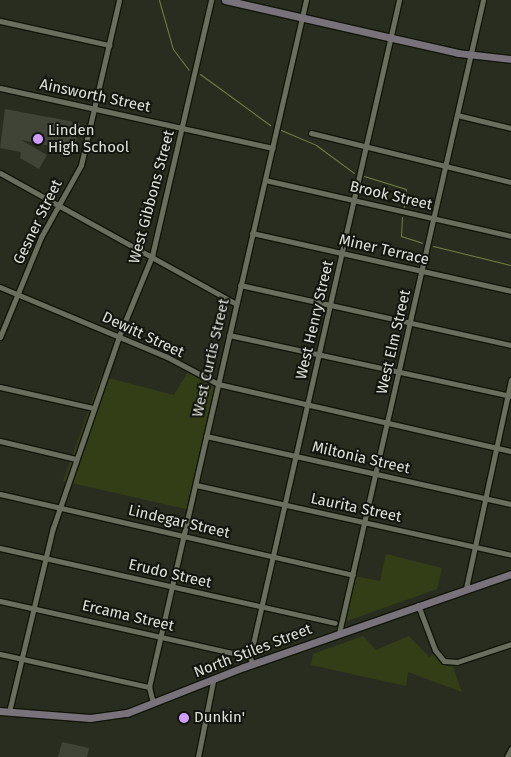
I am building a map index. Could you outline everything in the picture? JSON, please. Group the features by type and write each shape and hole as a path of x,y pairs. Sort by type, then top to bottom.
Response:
{"main road":[{"path":"224,0 470,55 511,58"},
{"name":"North Stiles Street","path":"0,711 90,718 127,713 213,680 251,661 339,634 466,588 511,574"}],"street":[{"name":"Gesner Street","path":"0,337 59,205 80,165 119,0"},
{"name":"West Gibbons Street","path":"9,712 60,508 119,336 152,256 211,0"},
{"name":"West Curtis Street","path":"153,703 149,687 174,587 206,436 306,0"},
{"name":"West Henry Street","path":"251,661 400,0"},
{"name":"West Elm Street","path":"339,634 483,0"},
{"path":"0,21 109,45"},
{"name":"Ainsworth Street","path":"0,88 272,148"},
{"path":"457,115 511,128"},
{"path":"311,133 511,182"},
{"path":"0,172 236,304"},
{"name":"Brook Street","path":"264,180 511,236"},
{"name":"Miner Terrace","path":"252,233 511,291"},
{"path":"240,285 511,345"},
{"name":"Dewitt Street","path":"0,287 119,336 218,384 511,451"},
{"path":"229,335 509,396"},
{"path":"466,588 511,380"},
{"path":"0,387 94,408"},
{"name":"Miltonia Street","path":"206,436 511,504"},
{"path":"0,441 76,459"},
{"name":"Laurita Street","path":"196,485 511,555"},
{"name":"Lindegar Street","path":"0,494 353,574"},
{"name":"Erudo Street","path":"0,548 335,623"},
{"name":"Ercama Street","path":"0,601 161,636 251,661"},
{"path":"418,605 435,650 444,661 457,662 511,644"},
{"path":"0,654 149,687"},
{"path":"198,757 213,680"},
{"path":"507,757 511,749"}],"green space":[{"path":"189,370 220,385 190,510 63,481 101,376 174,395"},
{"path":"386,554 442,568 437,589 344,622 354,576 380,581"},
{"path":"363,636 376,650 409,636 429,657 438,651 451,661 462,692 408,672 406,686 311,665 313,654"}],"building":[{"name":"Linden High School","path":"5,109 80,123 74,151 21,140 47,155 39,169 20,158 21,152 0,148"},
{"path":"62,742 89,748 87,757 58,757"}],"waterway":[{"path":"159,0 173,49 189,70"},
{"path":"200,74 270,125"},
{"path":"281,130 316,145 354,173"},
{"path":"364,176 406,189 404,207"},
{"path":"402,217 401,236 422,243"},
{"path":"433,246 511,265"}],"place":[{"name":"Linden High School","path":"38,139"},
{"name":"Dunkin'","path":"184,718"}]}
